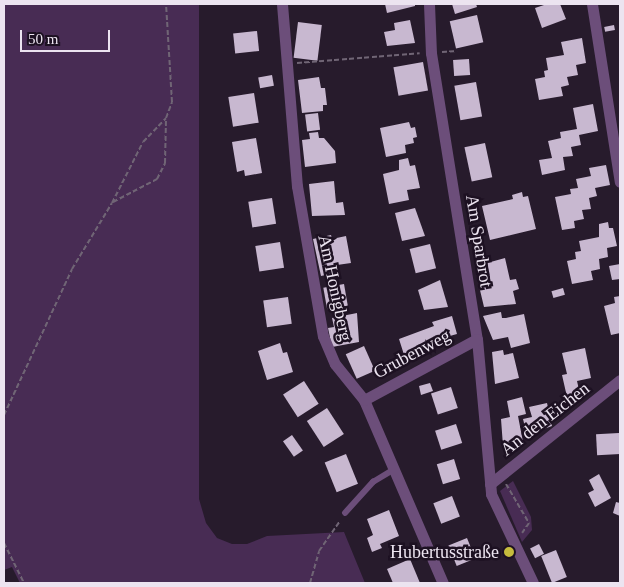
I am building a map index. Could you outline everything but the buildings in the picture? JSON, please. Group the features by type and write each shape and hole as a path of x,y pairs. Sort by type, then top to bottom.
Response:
{"street":[{"name":"Am Honigberg","path":"282,4 285,64 297,186 323,336 336,364 364,400 443,583"},
{"name":"Am Sparbrot","path":"430,4 431,53 477,339 490,484"},
{"path":"592,4 620,182"},
{"name":"Grubenweg","path":"364,400 477,339"},
{"name":"An den Eichen","path":"490,484 620,380"},
{"path":"490,484 493,504 533,583"}],"lane":[{"path":"345,513 373,482 393,470"}],"path":[{"path":"112,203 157,179 165,163 166,118 172,102 166,4"},
{"path":"285,64 457,51"},
{"path":"4,414 72,269 112,203 143,142 166,118"},
{"path":"502,476 529,523 513,544"},
{"path":"310,583 319,551 345,513"},
{"path":"4,543 24,583"}],"shaded area":[{"path":"4,4 199,4 199,499 206,523 217,538 232,544 247,544 267,536 344,532 365,583 20,583 12,567 4,570"},
{"path":"513,481 531,517 532,530 522,542 500,491"}],"place":[{"name":"Hubertusstraße","path":"509,552"}]}
